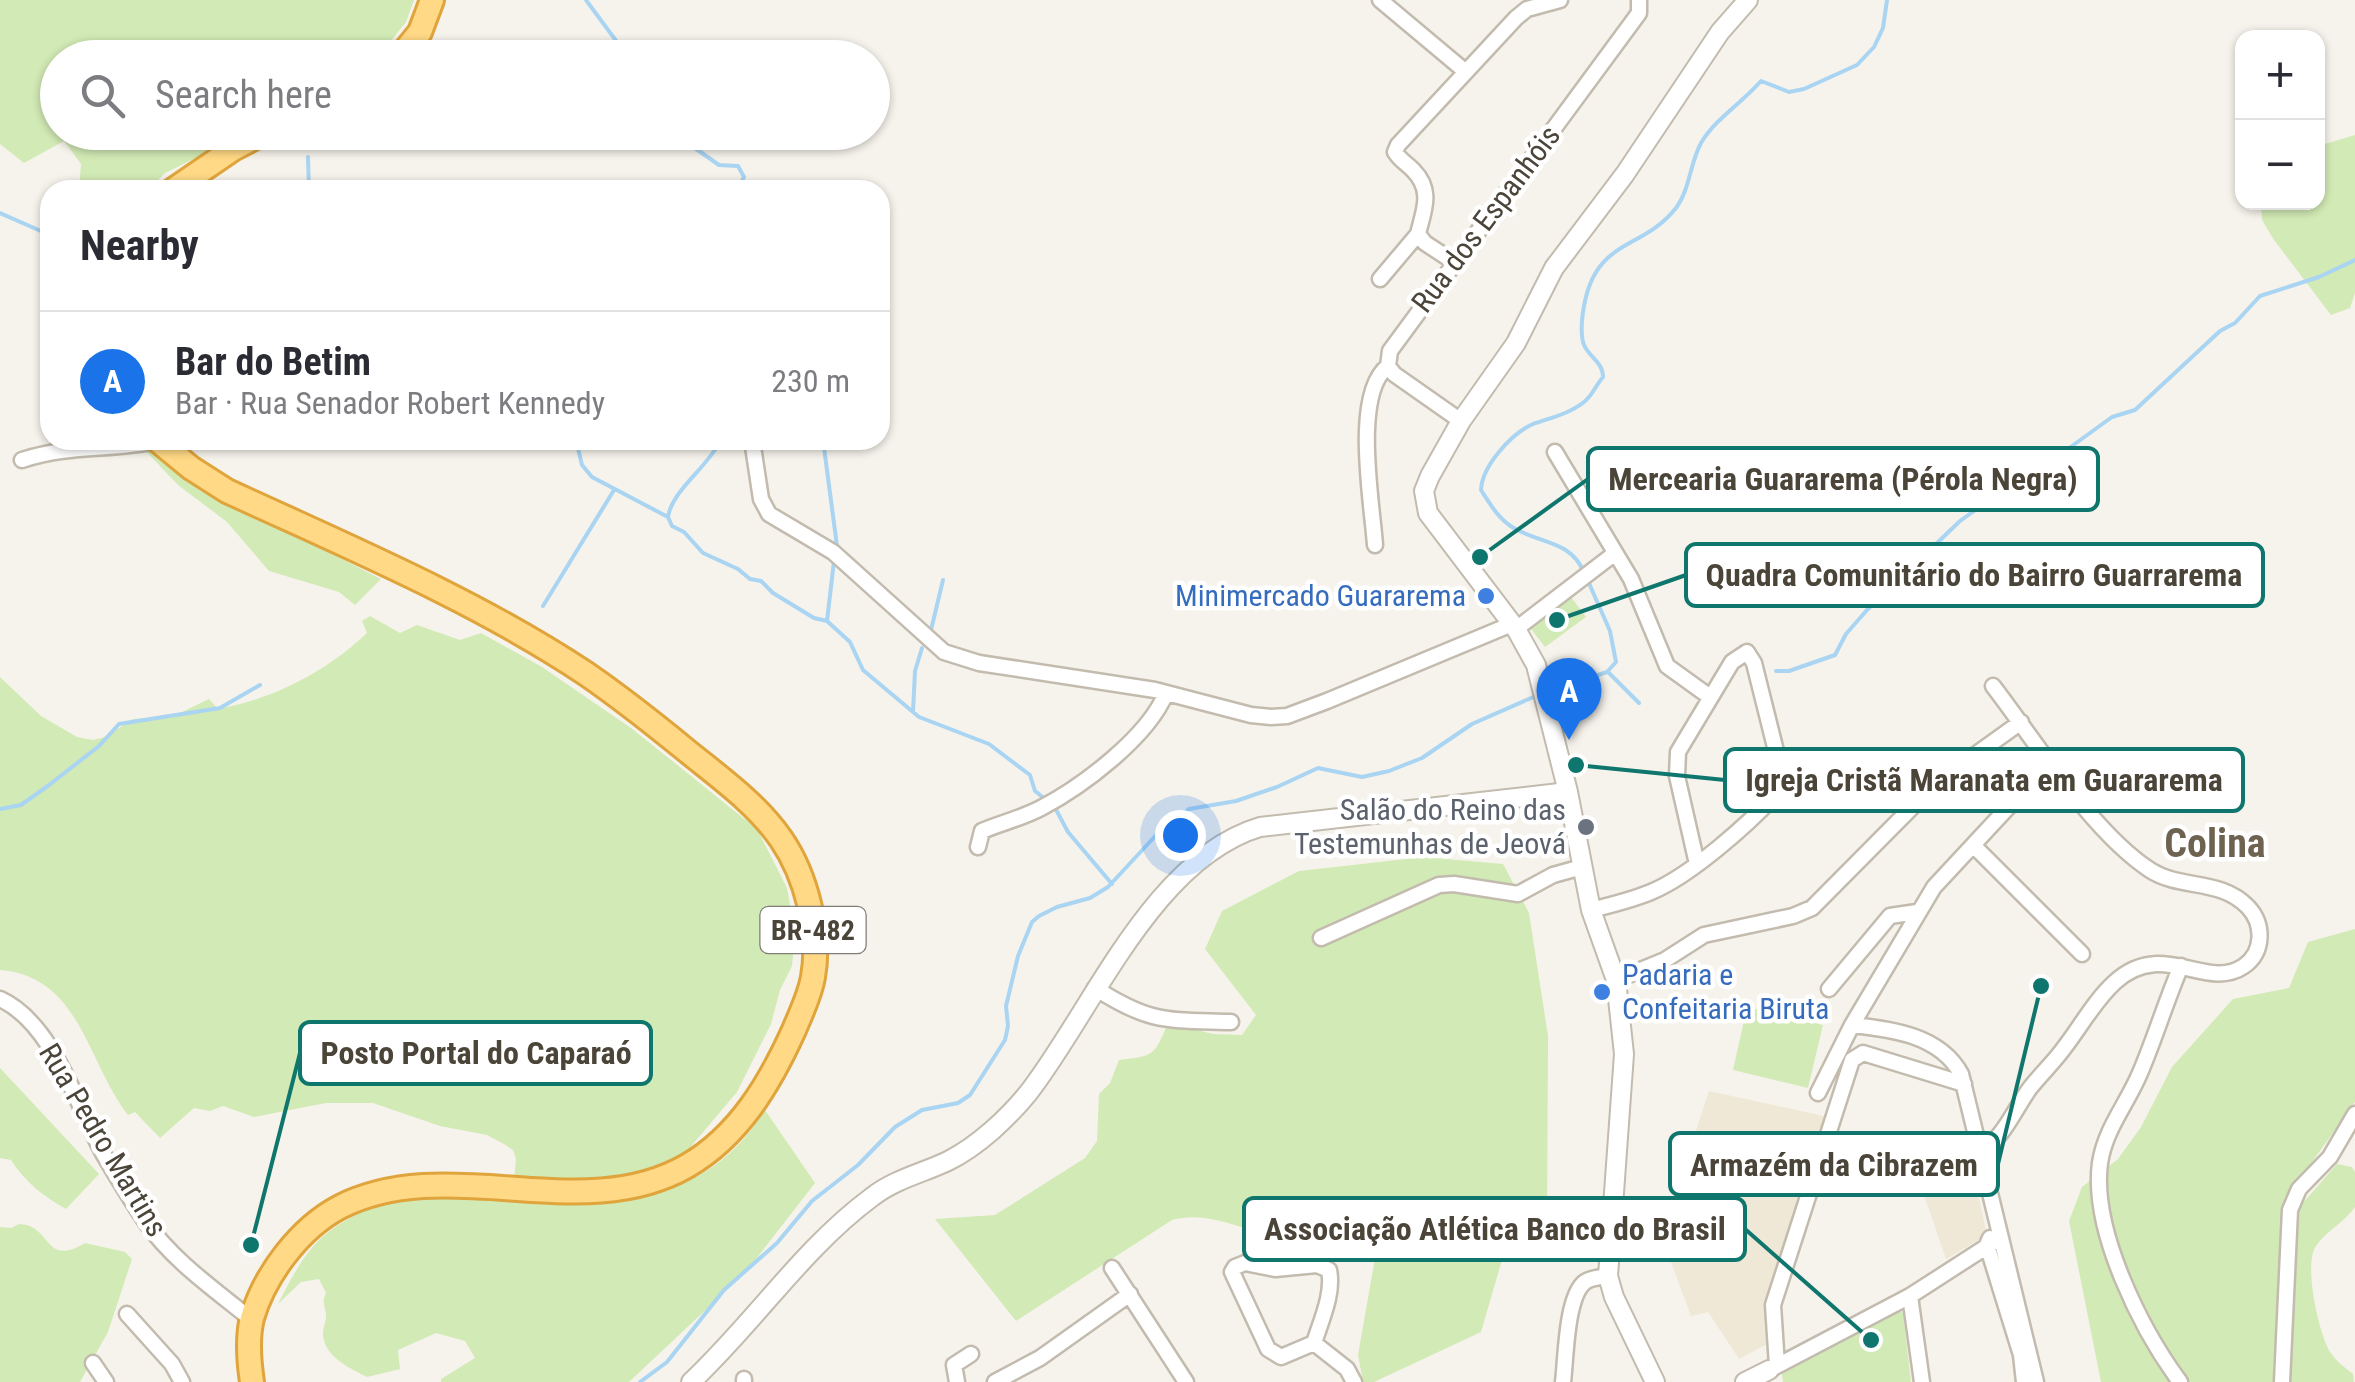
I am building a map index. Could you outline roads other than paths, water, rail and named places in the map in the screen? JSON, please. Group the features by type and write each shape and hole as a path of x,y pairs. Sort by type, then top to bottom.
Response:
{"highway":[{"path":"414,40 432,0"},
{"path":"188,180 232,150"},
{"name":"BR-482","path":"170,450 226,490 480,611 584,672 647,718 764,818 789,853 813,924 813,982 777,1066 738,1124 706,1155 666,1178 612,1190 451,1186 390,1192 346,1204 313,1224 270,1280 252,1320 252,1382"}],"street":[{"path":"1380,0 1466,72"},
{"path":"1380,279 1418,234 1425,218 1426,195 1416,172 1396,152 1407,135 1516,18 1527,10 1560,0"},
{"name":"Rua dos Espanhóis","path":"1375,544 1367,416 1374,383 1388,366 1390,351 1639,13 1639,0"},
{"path":"1655,1382 1614,1298 1608,1276 1624,1054 1616,980 1592,910 1544,691 1514,626 1428,513 1424,491 1461,422 1516,344 1566,252 1625,174 1720,32 1748,0"},
{"path":"1418,234 1425,244 1454,262"},
{"path":"1388,366 1406,384 1461,422"},
{"path":"22,460 54,450"},
{"path":"754,450 761,499 769,514 833,552 944,652 979,663 1166,693 1251,716 1286,716 1514,626 1614,554"},
{"path":"1555,452 1630,579 1668,666 1710,697"},
{"path":"1592,910 1652,892 1697,864 1782,786 1754,663 1747,652 1739,655 1710,697 1684,739 1676,761 1697,864"},
{"path":"1818,1171 1866,1170 1979,1152 1991,1146 2030,1089 2116,980 2152,962 2230,973 2256,954 2260,938 2250,909 2222,888 2168,878 2152,871 2108,833 1993,686"},
{"path":"978,847 982,831 1050,803 1137,738 1160,709 1166,693"},
{"path":"1616,980 1665,960 1704,936 1812,908 1936,783 2021,722"},
{"path":"1818,1093 1852,1024 1934,887 2014,801 2042,788 2081,801"},
{"path":"691,1382 764,1308 806,1256 873,1196 950,1160 1008,1115 1030,1091 1095,988 1178,876 1243,832 1310,820 1568,792"},
{"path":"1973,846 2082,954"},
{"path":"1321,938 1438,885 1518,894 1553,874 1582,868"},
{"path":"1829,989 1890,916 1917,912"},
{"path":"2180,1382 2124,1286 2103,1212 2099,1168 2111,1126 2140,1072 2181,966"},
{"path":"1095,988 1148,1018 1231,1022"},
{"name":"Rua Pedro Martins","path":"0,999 29,1018 48,1044 106,1158 146,1222 182,1262 252,1320"},
{"path":"1852,1024 1905,1033 1928,1043 1950,1059 1964,1084 1995,1235 2028,1365 2036,1382"},
{"path":"1775,1373 1773,1305 1852,1060 1857,1055 1871,1056 1964,1084"},
{"path":"2282,1382 2290,1210 2298,1189 2330,1157 2355,1114"},
{"path":"1745,1382 1775,1373 1910,1296 1995,1235"},
{"path":"1245,1262 1274,1269 1325,1266 1331,1276 1314,1343 1289,1355 1274,1356 1232,1272 1235,1266 1245,1262"},
{"path":"1112,1268 1186,1382"},
{"path":"1564,1382 1576,1293 1586,1281 1608,1276"},
{"path":"996,1382 1040,1358 1130,1294"},
{"path":"1910,1296 1922,1382"},
{"path":"127,1314 172,1364 182,1382"},
{"path":"1314,1343 1347,1369 1354,1382"},
{"path":"956,1382 954,1365 971,1354"},
{"path":"93,1364 106,1382"},
{"path":"2024,1382 2028,1365"}],"waterway":[{"path":"586,0 616,40"},
{"path":"1584,572 1570,553 1512,527 1503,519 1481,490 1486,471 1516,435 1578,406 1603,377 1582,336 1590,284 1609,256 1663,222 1676,208 1697,151 1714,126 1761,81 1789,92 1857,65 1874,47 1883,28 1887,0"},
{"path":"698,150 719,165 738,166 742,180"},
{"path":"308,157 309,180"},
{"path":"0,213 40,231"},
{"path":"1776,671 1789,671 1835,655 1846,634 1867,610 1960,521 1999,493 2039,477 2112,417 2135,410 2220,331 2235,323 2260,296 2319,277 2355,260"},
{"path":"578,450 582,465 592,477 668,517 672,526 684,532 703,553 761,581 814,618 827,621 850,642 863,670 919,717 989,744 1030,775 1035,791 1045,799"},
{"path":"668,517 676,497 714,450"},
{"path":"824,450 837,546"},
{"path":"543,606 614,490"},
{"path":"827,621 834,561"},
{"path":"931,630 943,580"},
{"path":"1547,692 1607,672 1616,662 1610,631 1588,581"},
{"path":"913,712 915,671 922,648"},
{"path":"1608,672 1639,703"},
{"path":"0,809 21,805 99,746 119,724 220,708 260,685"},
{"path":"640,1382 667,1362 724,1290 777,1243 812,1201 858,1165 895,1127 922,1110 958,1103 970,1095 1005,1040 1006,1006 1018,956 1032,922 1039,916 1090,898 1108,887 1159,832 1189,809 1236,801 1318,768 1362,777 1389,771 1422,758 1472,724 1538,695"},
{"path":"1053,804 1068,832 1112,884"}],"place":[{"name":"Mercearia Guararema (Pérola Negra)","path":"1480,557"},
{"name":"Minimercado Guararema","path":"1486,596"},
{"name":"Quadra Comunitário do Bairro Guarrarema","path":"1557,620"},
{"name":"Bar do Betim","path":"1569,740"},
{"name":"Igreja Cristã Maranata em Guararema","path":"1576,765"},
{"name":"Salão do Reino das Testemunhas de Jeová","path":"1586,827"},
{"name":"Armazém da Cibrazem","path":"2041,986"},
{"name":"Padaria e Confeitaria Biruta","path":"1602,992"},
{"name":"Posto Portal do Caparaó","path":"251,1245"},
{"name":"Associação Atlética Banco do Brasil","path":"1871,1340"}],"district":[{"name":"Colina","path":"2215,843"}]}
